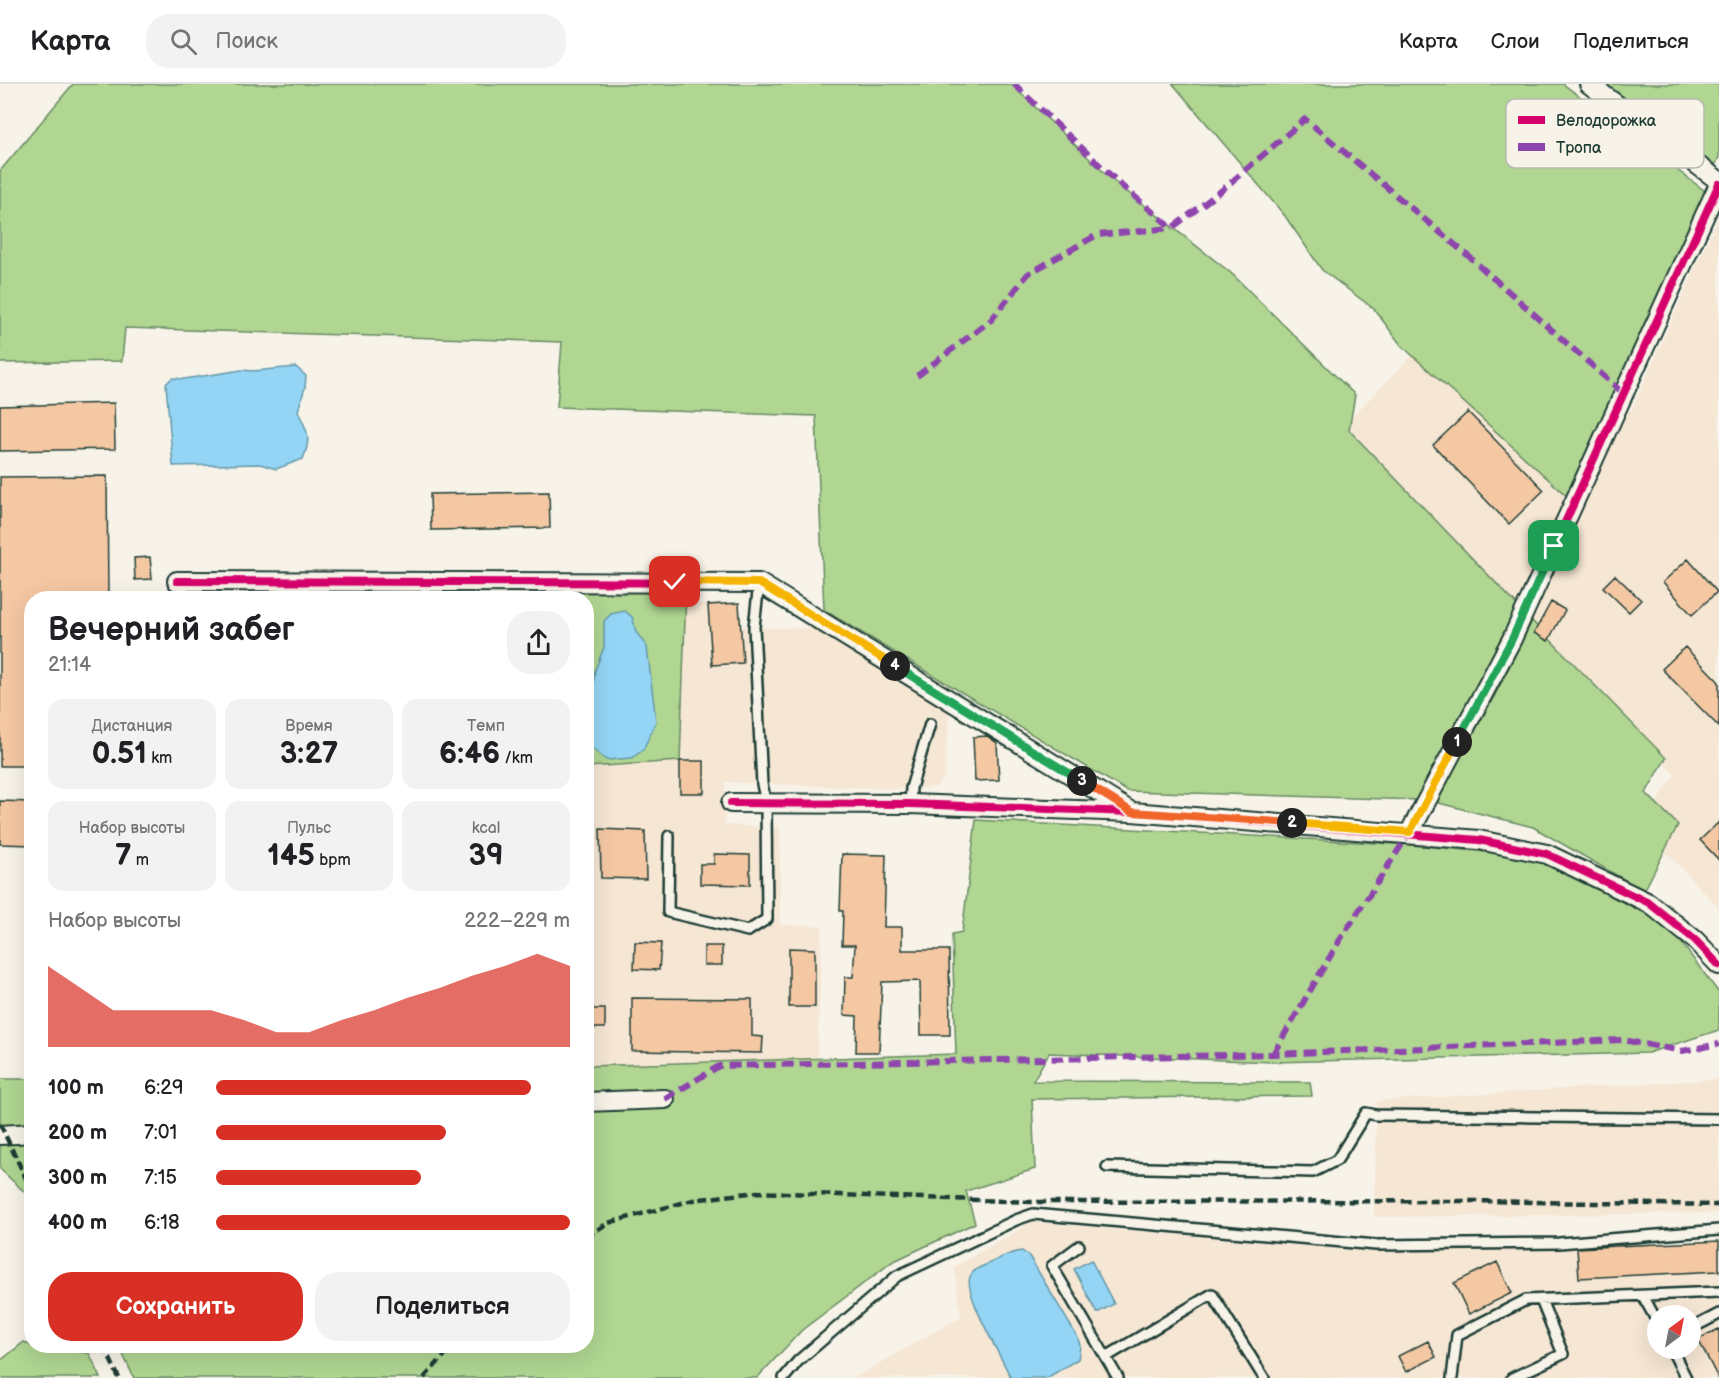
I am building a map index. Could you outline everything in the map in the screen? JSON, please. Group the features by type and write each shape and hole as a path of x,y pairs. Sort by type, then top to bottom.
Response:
{"street":[{"path":"1589,84 1609,99"},
{"path":"1410,832 1512,639 1719,183 1699,168"},
{"path":"177,581 759,583 1132,812"},
{"path":"731,803 910,804 1132,812 1410,832 1479,840 1547,854 1649,903 1695,940 1719,965"},
{"path":"594,1102 665,1099"},
{"path":"0,1136 24,1134"}],"lane":[{"path":"669,836 668,912 748,931 766,919 766,803 762,784 754,627 759,583"},
{"path":"910,804 911,788 930,724"},
{"path":"1107,1167 1313,1172 1337,1160 1366,1113 1376,1115 1719,1119"},
{"path":"784,1378 798,1361 897,1276 1016,1220 1034,1215 1376,1245 1559,1243 1719,1230"},
{"path":"1079,1246 1052,1266 1118,1378"},
{"path":"1452,1378 1457,1335 1526,1300 1719,1292"},
{"path":"1106,1357 1212,1294 1264,1378"},
{"path":"1643,1296 1648,1305"},
{"path":"1512,1378 1563,1354 1541,1300"},
{"path":"1701,1323 1719,1314"},
{"path":"1676,1359 1686,1378"}],"shaded area":[{"path":"1719,216 1719,908 1641,826 1675,775 1520,621 1342,427 1482,284 1631,411"},
{"path":"739,603 741,627 822,629 950,705 944,778 936,787 893,789 725,782 725,825 780,828 780,925 822,926 817,1060 594,1066 594,606"},
{"path":"1719,1079 1719,1213 1374,1217 1377,1101"},
{"path":"1032,1222 1373,1252 1577,1248 1719,1241 1719,1378 854,1378 961,1317 954,1267"}],"green space":[{"path":"73,84 1011,84 1111,179 1231,273 1355,395 1349,430 1518,606 1419,800 1127,791 824,610 816,416 557,407 562,342 125,328 122,361 0,363 0,171"},
{"path":"1173,84 1563,84 1583,99 1506,99 1506,168 1674,168 1705,191 1569,498 1401,345 1374,309 1322,270 1285,216"},
{"path":"1589,84 1719,84 1719,157 1710,177 1698,168 1704,168 1704,99 1609,99"},
{"path":"575,589 686,591 680,761 594,767 594,591 575,591"},
{"path":"1532,621 1666,758 1646,793 1678,825 1644,891 1533,827 1435,802 1494,697"},
{"path":"976,820 1411,845 1532,856 1668,925 1719,993 1719,1030 1648,1053 1273,1062 1049,1053 1033,1081 1310,1082 1312,1096 1032,1099 1035,1169 966,1191 975,1223 892,1262 802,1330 757,1378 134,1378 122,1353 594,1353 594,1066 956,1054 952,934 962,932"},
{"path":"0,1079 24,1079 24,1191 0,1169"},
{"path":"24,1342 24,1353 89,1353 101,1378 0,1378 0,1361"}],"water":[{"path":"296,367 306,376 298,411 308,440 303,459 276,469 260,464 173,466 166,384 172,378 184,379 242,370"},
{"path":"625,611 632,617 636,632 647,647 656,722 643,750 632,758 606,760 594,750 594,678 604,647 604,621 611,614"},
{"path":"1022,1251 1029,1256 1078,1338 1080,1346 1078,1359 1047,1378 1011,1378 985,1327 969,1285 970,1277 976,1269 1014,1252"},
{"path":"1091,1260 1114,1304 1097,1313 1074,1269"}],"building":[{"path":"114,403 115,449 0,451 0,406"},
{"path":"1468,412 1544,490 1509,524 1433,445"},
{"path":"107,476 108,591 24,591 24,766 0,766 0,477"},
{"path":"549,492 550,528 431,530 430,494"},
{"path":"150,557 152,579 135,580 134,558"},
{"path":"1688,559 1717,592 1692,615 1663,582"},
{"path":"1615,575 1641,600 1629,612 1603,587"},
{"path":"1551,602 1565,610 1548,641 1534,633"},
{"path":"739,603 743,663 712,665 708,605"},
{"path":"1685,647 1719,682 1719,727 1662,669"},
{"path":"987,736 997,743 999,780 975,781 973,737"},
{"path":"680,761 704,761 704,793 680,793"},
{"path":"0,801 24,802 24,845 0,844"},
{"path":"1719,822 1719,860 1700,840"},
{"path":"600,829 645,831 646,879 601,878"},
{"path":"714,854 750,855 750,885 700,884 700,864 714,864"},
{"path":"842,854 886,855 884,927 902,927 902,950 949,950 950,1035 921,1035 920,981 882,982 879,1052 856,1052 857,1016 844,1015 845,977 853,977 855,945 842,945 843,911 840,911"},
{"path":"635,942 661,943 659,970 634,969"},
{"path":"704,946 722,946 722,965 704,965"},
{"path":"789,948 815,949 815,1007 789,1007"},
{"path":"632,998 752,999 752,1036 763,1037 762,1053 632,1051"},
{"path":"594,1009 605,1009 605,1028 594,1028"},
{"path":"1719,1241 1719,1271 1579,1278 1577,1248"},
{"path":"1497,1262 1512,1293 1469,1314 1454,1283"},
{"path":"1719,1329 1719,1378 1701,1345 1701,1338"},
{"path":"1428,1341 1436,1357 1406,1372 1398,1356"}],"railway":[{"path":"0,1124 24,1174"},
{"path":"594,1232 608,1223 693,1200 757,1192 1032,1202 1474,1201 1719,1205"},
{"path":"107,1353 119,1378"},
{"path":"424,1378 447,1353"}],"marked path":[{"path":"1014,84 1122,186 1172,228 1222,190 1305,119 1472,259 1624,394"},
{"path":"917,376 991,320 1028,274 1097,235 1172,228"},
{"path":"1273,1054 1338,943 1410,832"},
{"path":"665,1099 719,1066 1273,1054 1623,1040 1682,1051 1719,1044"}],"cycle path":[{"path":"1410,832 1512,639 1719,184"},
{"path":"177,581 759,583 1129,810"},
{"path":"731,803 910,804 1132,812 1479,840 1547,854 1649,903 1695,940 1719,965"}],"route":[{"path":"675,582 759,583 1132,812 1410,832 1512,639 1554,546"}]}
